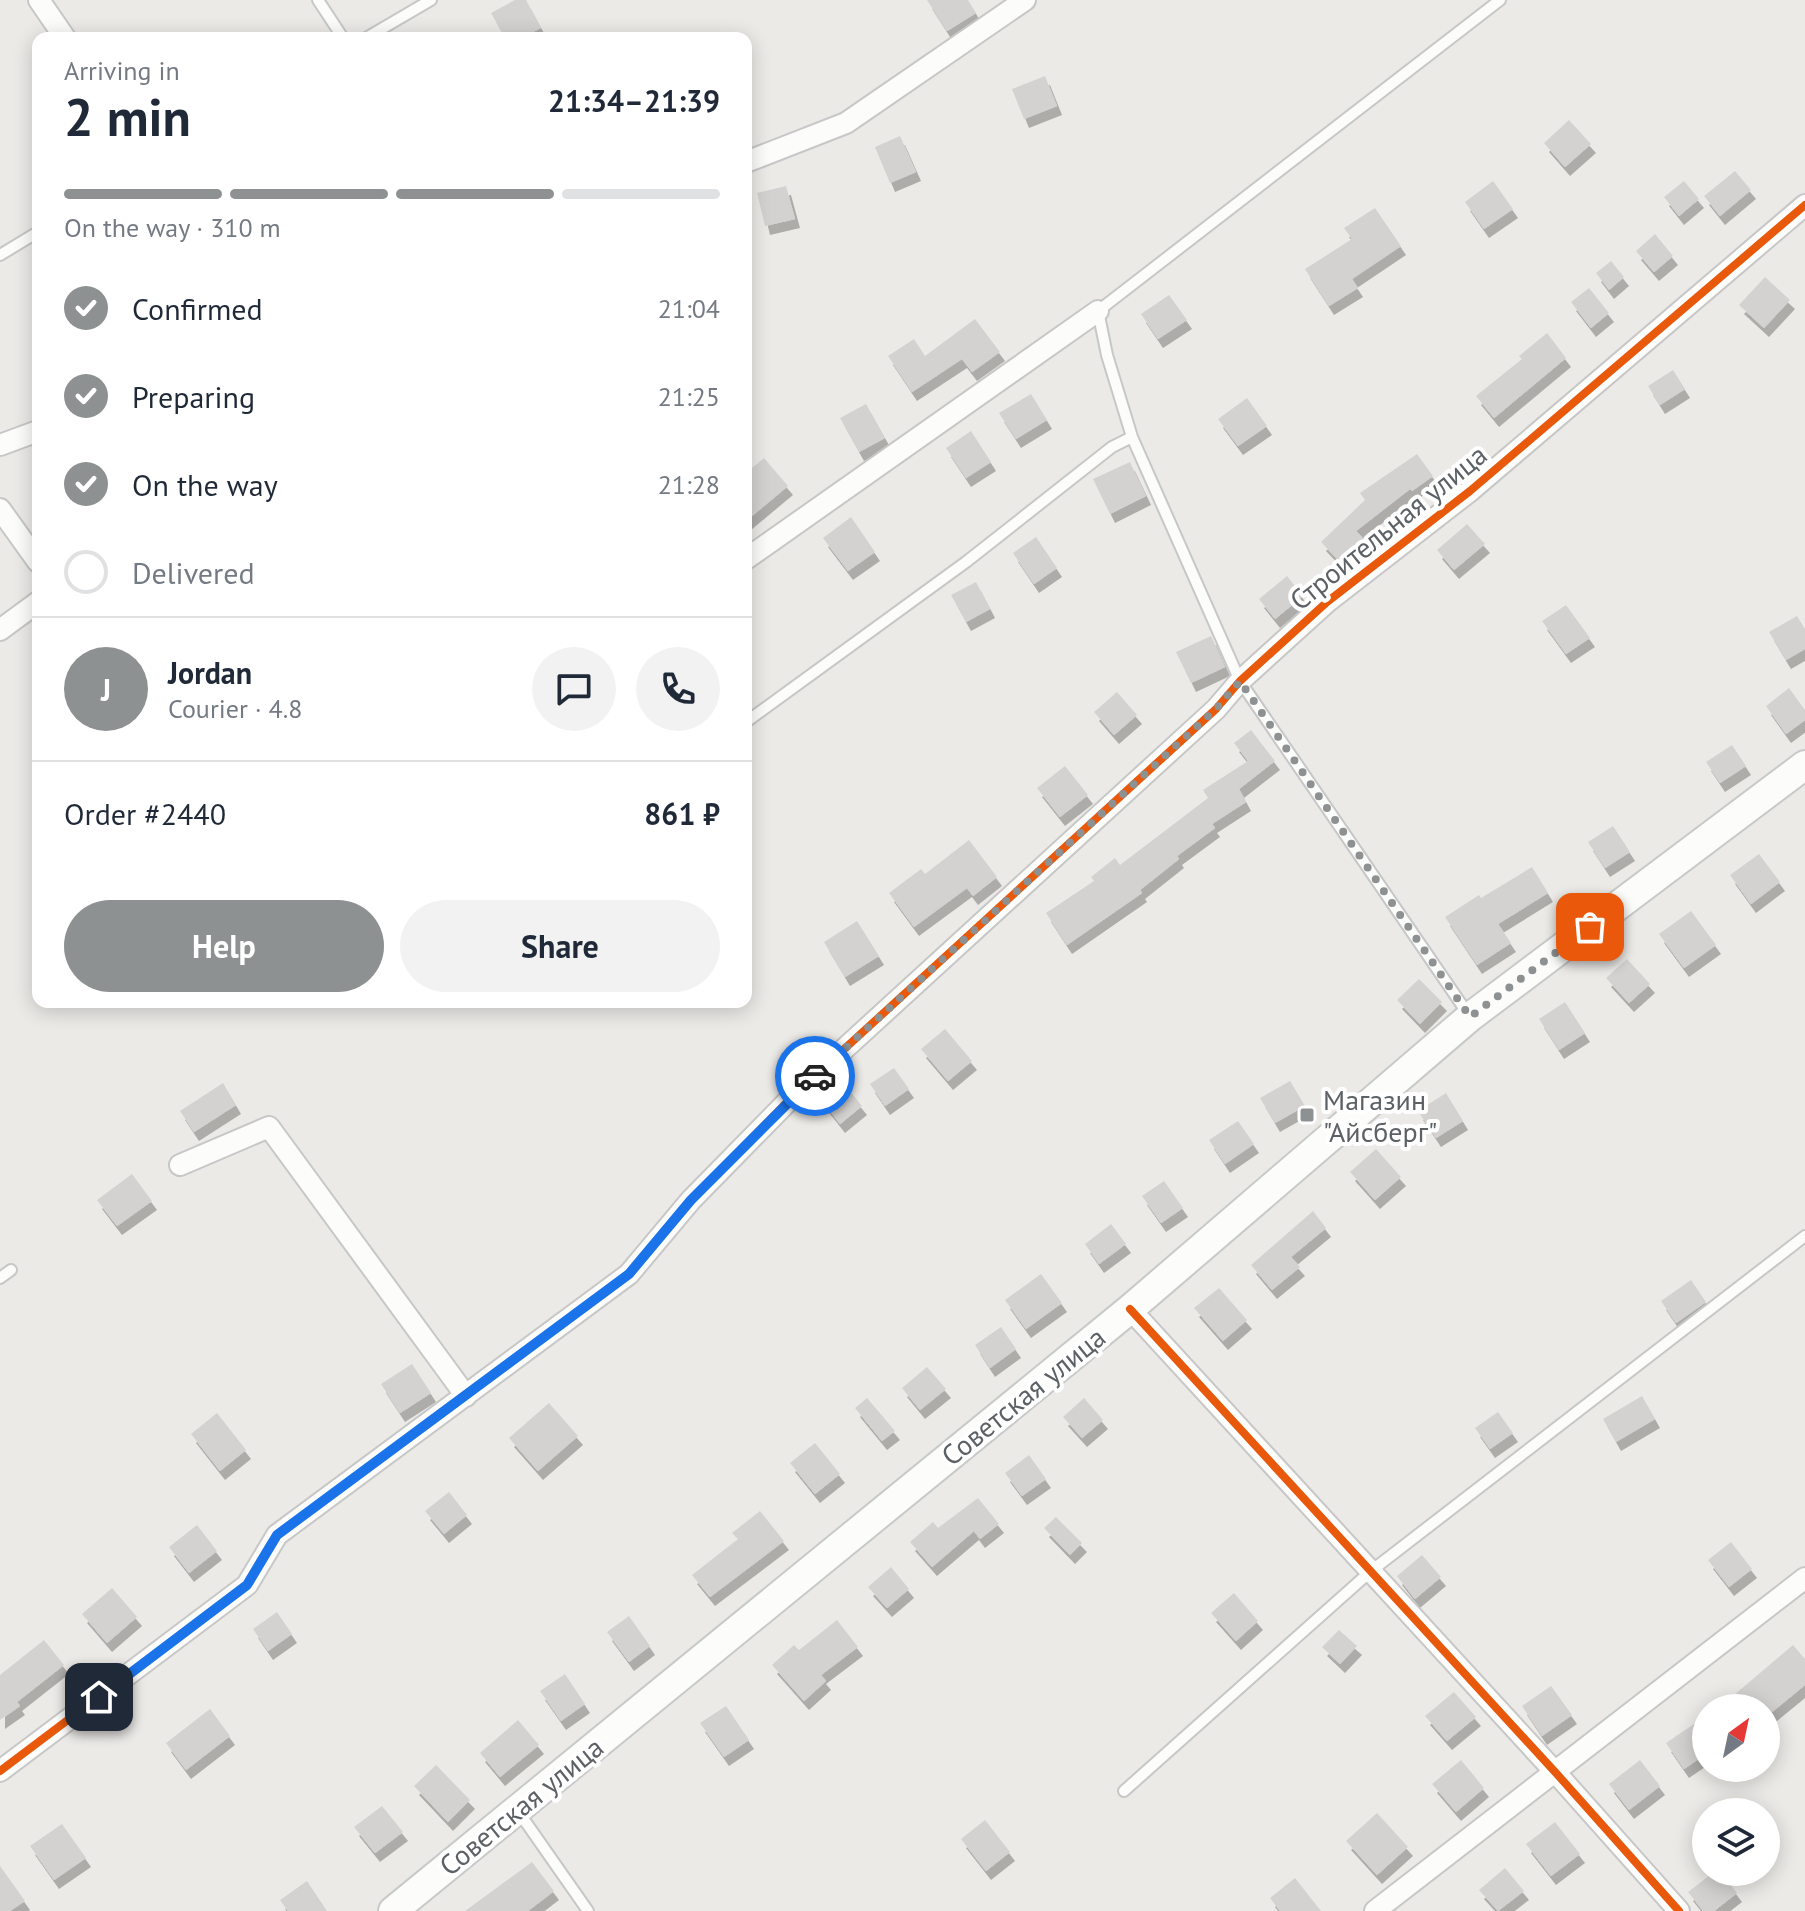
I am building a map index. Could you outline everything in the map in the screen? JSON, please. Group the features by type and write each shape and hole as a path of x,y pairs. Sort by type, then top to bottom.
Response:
{"main road":[{"name":"Советская улица","path":"393,1911 1130,1309 1470,1017 1805,765"}],"street":[{"path":"39,0 61,32"},
{"path":"752,160 846,123 1025,0"},
{"name":"Строительная улица","path":"0,1771 247,1585 277,1535 629,1274 691,1200 795,1094 1216,709 1240,681 1327,602 1470,491 1805,205"},
{"path":"752,555 1098,311"},
{"path":"0,445 32,433"},
{"path":"0,509 32,554"},
{"path":"0,630 32,606"},
{"path":"180,1165 269,1127 466,1396"},
{"path":"1130,1309 1679,1911"},
{"path":"1375,1911 1805,1578"}],"lane":[{"path":"318,0 339,32"},
{"path":"376,32 431,0"},
{"path":"1470,1017 1240,681 1132,437 1107,355 1098,311 1500,0"},
{"path":"0,255 32,236"},
{"path":"752,718 966,562 1112,447 1132,437"},
{"path":"1124,1791 1371,1571 1805,1236"},
{"path":"0,1278 11,1270"},
{"path":"518,1810 588,1911"}],"building":[{"path":"515,0 526,0 541,28 533,32 502,32 491,13"},
{"path":"927,0 968,0 976,13 947,31"},
{"path":"1045,76 1057,106 1024,119 1012,89"},
{"path":"1569,120 1591,144 1565,167 1544,143"},
{"path":"900,136 916,172 890,183 875,147"},
{"path":"1735,171 1751,190 1720,216 1704,196"},
{"path":"1493,181 1513,209 1484,229 1465,202"},
{"path":"1684,181 1699,199 1679,216 1664,197"},
{"path":"786,186 795,219 765,226 757,193"},
{"path":"1375,208 1401,246 1352,279 1358,288 1329,306 1305,269 1352,239 1344,228"},
{"path":"1655,234 1673,256 1654,272 1636,251"},
{"path":"1611,261 1624,277 1609,290 1596,273"},
{"path":"1765,277 1790,300 1764,328 1739,305"},
{"path":"1589,288 1609,313 1591,328 1571,302"},
{"path":"1169,295 1187,320 1158,339 1141,314"},
{"path":"975,319 1000,352 972,372 962,359 912,392 888,356 914,339 925,356"},
{"path":"1547,333 1566,358 1494,418 1476,396 1522,359 1519,356"},
{"path":"1673,370 1685,389 1660,405 1648,386"},
{"path":"1031,394 1047,420 1016,439 999,413"},
{"path":"1247,398 1267,426 1238,446 1218,419"},
{"path":"866,404 885,438 859,452 840,418"},
{"path":"971,431 991,462 966,478 946,448"},
{"path":"1417,454 1433,476 1412,491 1410,489 1356,531 1364,539 1340,562 1321,542 1365,500 1360,493"},
{"path":"764,458 788,486 752,516 752,468"},
{"path":"1130,462 1146,496 1110,514 1093,479"},
{"path":"851,517 875,552 848,571 823,538"},
{"path":"1467,524 1485,544 1454,570 1437,550"},
{"path":"1036,537 1057,568 1034,584 1013,553"},
{"path":"1287,576 1303,596 1275,619 1259,599"},
{"path":"976,582 990,609 966,622 951,595"},
{"path":"1566,605 1590,638 1566,654 1542,621"},
{"path":"1797,616 1805,629 1805,649 1786,660 1769,632"},
{"path":"1211,636 1225,667 1191,683 1176,652"},
{"path":"1789,688 1805,710 1805,720 1786,734 1766,706"},
{"path":"1117,692 1137,715 1114,735 1094,712"},
{"path":"1251,730 1275,761 1239,789 1246,802 1212,824 1215,828 1177,856 1179,859 1140,890 1142,893 1067,945 1046,913 1094,881 1091,877 1115,858 1120,865 1208,798 1203,790 1248,761 1234,743"},
{"path":"1732,745 1746,766 1720,783 1706,762"},
{"path":"1065,766 1088,795 1060,817 1037,788"},
{"path":"1613,826 1630,852 1605,868 1588,842"},
{"path":"969,840 997,877 973,896 967,888 914,927 889,893 921,869 925,874"},
{"path":"1759,854 1780,882 1751,904 1730,875"},
{"path":"1532,867 1548,893 1498,924 1511,943 1477,965 1445,917"},
{"path":"1691,911 1716,945 1684,968 1659,934"},
{"path":"857,921 879,956 845,977 824,942"},
{"path":"1627,959 1650,984 1629,1003 1606,978"},
{"path":"1419,979 1442,1002 1420,1024 1397,1000"},
{"path":"1565,1002 1585,1033 1559,1050 1539,1019"},
{"path":"945,1029 972,1061 948,1081 921,1049"},
{"path":"894,1068 909,1089 885,1106 870,1084"},
{"path":"840,1079 862,1106 840,1124 818,1096"},
{"path":"1290,1081 1305,1106 1275,1123 1260,1098"},
{"path":"223,1083 236,1105 194,1132 180,1111"},
{"path":"1446,1093 1463,1121 1436,1138 1418,1111"},
{"path":"1238,1121 1254,1144 1225,1164 1209,1140"},
{"path":"1376,1149 1401,1177 1375,1200 1350,1172"},
{"path":"132,1174 152,1201 117,1226 97,1200"},
{"path":"1164,1181 1183,1208 1161,1223 1142,1196"},
{"path":"1313,1211 1326,1228 1291,1257 1300,1267 1272,1290 1251,1265"},
{"path":"1111,1224 1126,1244 1099,1264 1085,1244"},
{"path":"1041,1274 1062,1303 1026,1329 1005,1300"},
{"path":"1691,1280 1706,1302 1676,1323 1661,1301"},
{"path":"1219,1288 1247,1320 1223,1341 1194,1308"},
{"path":"1001,1327 1016,1349 990,1368 975,1345"},
{"path":"412,1364 431,1393 400,1413 381,1384"},
{"path":"927,1367 946,1389 920,1410 902,1388"},
{"path":"1642,1396 1655,1419 1616,1442 1603,1419"},
{"path":"867,1398 895,1431 882,1441 855,1408"},
{"path":"1084,1398 1103,1420 1082,1438 1063,1417"},
{"path":"549,1403 578,1436 538,1471 509,1438"},
{"path":"1498,1412 1513,1433 1490,1449 1475,1428"},
{"path":"217,1413 246,1450 220,1471 191,1434"},
{"path":"815,1443 840,1474 815,1494 790,1463"},
{"path":"1029,1455 1046,1479 1022,1496 1005,1473"},
{"path":"449,1492 467,1515 444,1534 425,1511"},
{"path":"978,1498 999,1524 980,1539 974,1531 932,1567 910,1542 933,1522 938,1528"},
{"path":"760,1511 784,1541 710,1597 692,1575 738,1539 732,1533"},
{"path":"1056,1517 1082,1543 1070,1555 1044,1528"},
{"path":"197,1525 217,1551 189,1573 169,1547"},
{"path":"1731,1542 1752,1569 1729,1587 1708,1560"},
{"path":"1422,1555 1441,1577 1415,1599 1397,1576"},
{"path":"891,1567 909,1589 887,1608 868,1587"},
{"path":"112,1588 137,1617 107,1643 82,1614"},
{"path":"1234,1593 1258,1621 1236,1641 1211,1613"},
{"path":"277,1612 292,1634 268,1651 253,1629"},
{"path":"629,1616 650,1646 629,1662 607,1632"},
{"path":"837,1620 858,1647 821,1675 826,1681 804,1701 772,1665 794,1645 799,1650"},
{"path":"1339,1630 1357,1646 1340,1664 1322,1647"},
{"path":"44,1640 64,1665 17,1702 20,1706 0,1720 0,1675"},
{"path":"1793,1645 1805,1659 1805,1685 1780,1706 1780,1694 1735,1694"},
{"path":"565,1674 585,1704 561,1721 540,1691"},
{"path":"1551,1686 1572,1715 1542,1736 1522,1706"},
{"path":"1454,1692 1476,1717 1447,1741 1425,1716"},
{"path":"726,1706 749,1740 724,1757 700,1723"},
{"path":"210,1709 230,1736 186,1770 166,1743"},
{"path":"518,1720 539,1745 500,1777 480,1753"},
{"path":"1692,1725 1692,1764 1684,1769 1666,1743"},
{"path":"1461,1760 1484,1788 1456,1812 1432,1784"},
{"path":"1640,1760 1660,1786 1629,1810 1609,1784"},
{"path":"436,1765 470,1800 448,1822 414,1786"},
{"path":"382,1806 403,1832 375,1853 354,1827"},
{"path":"1377,1813 1408,1847 1377,1875 1346,1841"},
{"path":"985,1820 1010,1852 986,1871 961,1839"},
{"path":"1555,1822 1580,1854 1551,1876 1526,1844"},
{"path":"62,1824 86,1858 54,1880 30,1846"},
{"path":"532,1862 554,1891 528,1911 465,1911"},
{"path":"0,1866 25,1901 10,1911 0,1911"},
{"path":"1505,1868 1524,1891 1498,1911 1479,1890"},
{"path":"1295,1878 1321,1911 1280,1911 1270,1898"},
{"path":"307,1881 327,1911 288,1911 280,1900"},
{"path":"1696,1886 1732,1886 1737,1893 1714,1911 1703,1911 1688,1892"}],"cycle path":[{"path":"0,1771 247,1585 277,1535 629,1274 691,1200 795,1094 1216,709 1240,681 1327,602 1470,491 1805,205"},
{"path":"1130,1309 1679,1911"}],"way so far":[{"path":"815,1076 1216,709 1240,681 1470,1017 1590,927"}],"place":[{"name":"Магазин \"Айсберг\"","path":"1307,1115"}],"route":[{"path":"99,1697 247,1585 277,1535 629,1274 691,1200 815,1076"}]}
